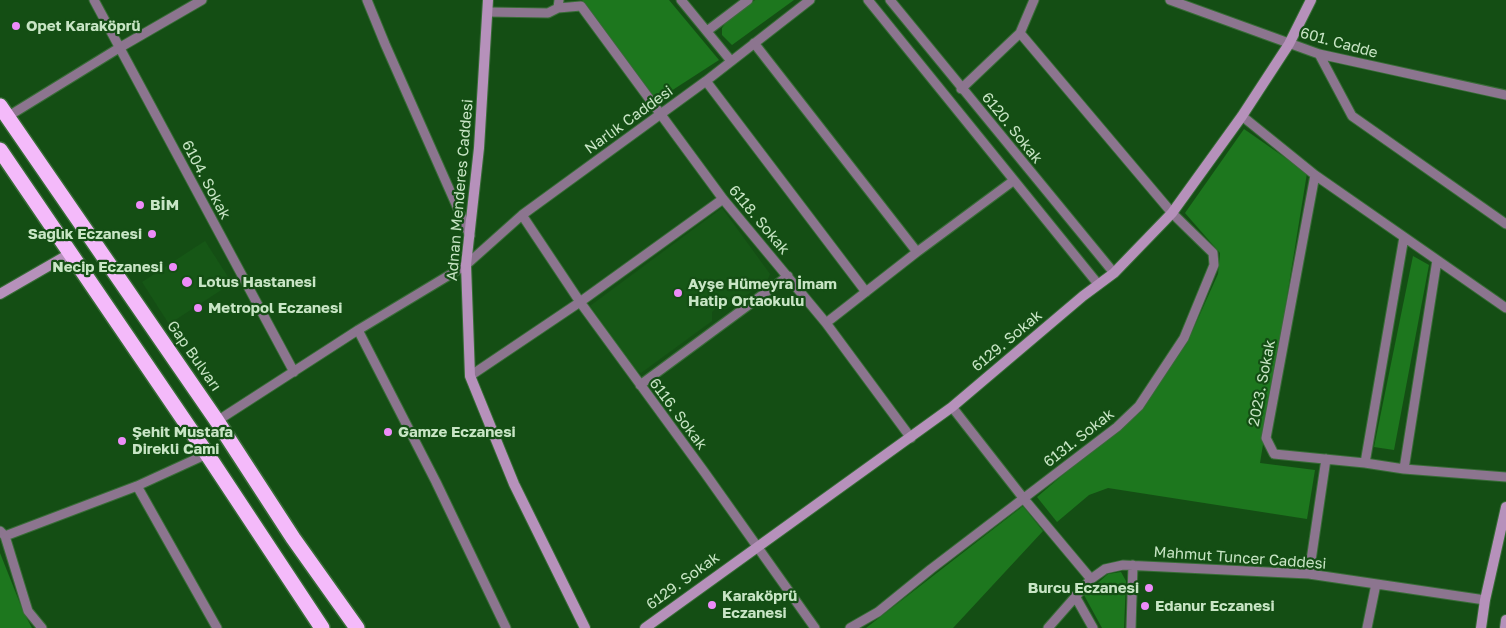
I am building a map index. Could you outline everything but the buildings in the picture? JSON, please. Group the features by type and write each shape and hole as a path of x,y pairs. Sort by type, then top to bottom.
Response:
{"highway":[{"name":"Gap Bulvarı","path":"4,111 217,422 293,538 357,628"},
{"path":"0,150 72,253 322,628"}],"street":[{"name":"6104. Sokak","path":"94,0 294,372"},
{"path":"4,111 202,0"},
{"path":"368,0 385,44 470,236"},
{"name":"Adnan Menderes Caddesi","path":"488,0 479,148 466,265 470,376 514,484 585,628"},
{"path":"681,0 731,61"},
{"path":"707,31 748,0"},
{"name":"Narlık Caddesi","path":"217,422 358,330 466,265 522,215 706,81 810,0"},
{"path":"868,0 1098,284"},
{"name":"6120. Sokak","path":"890,0 961,89 1114,273"},
{"path":"961,89 1020,33 1034,0"},
{"name":"601. Cadde","path":"1170,0 1319,54 1506,96"},
{"name":"6129. Sokak","path":"644,628 911,438 952,407 1098,284 1114,273 1172,212 1242,116 1289,44 1312,0"},
{"path":"488,12 548,13 558,4"},
{"name":"6118. Sokak","path":"558,4 582,6 723,199 826,323 911,438"},
{"name":"6131. Sokak","path":"850,628 878,612 931,569 1117,427 1139,406 1184,338 1214,265 1213,253 1172,212 1020,33"},
{"path":"754,43 917,252"},
{"path":"1319,54 1352,116 1506,224"},
{"path":"706,81 866,292"},
{"path":"1242,116 1316,175 1506,308"},
{"name":"2023. Sokak","path":"1316,175 1266,438 1274,454 1404,469 1506,477"},
{"path":"826,323 917,252 1013,181"},
{"path":"470,376 580,302 723,199"},
{"name":"6116. Sokak","path":"522,215 580,302 815,628"},
{"path":"1365,463 1404,237"},
{"path":"0,294 72,253"},
{"path":"1404,469 1438,260"},
{"path":"640,385 788,276"},
{"path":"358,330 436,482 506,628"},
{"path":"952,407 1024,499 1091,579"},
{"path":"42,628 28,611 2,533 137,486 207,454"},
{"path":"1309,574 1326,459"},
{"path":"137,486 216,628"},
{"path":"1481,628 1485,600 1506,507"},
{"name":"Mahmut Tuncer Caddesi","path":"1048,628 1091,579 1105,569 1123,565 1309,574 1485,600"},
{"path":"1131,628 1133,565"},
{"path":"1367,628 1376,584"},
{"path":"1075,596 1093,628"},
{"path":"1505,628 1506,620"}],"shaded area":[{"path":"582,0 669,0 719,60 654,102"},
{"path":"755,0 794,0 732,45 722,35 722,28 728,20"},
{"path":"1244,129 1307,173 1260,463 1315,470 1307,519 1108,488 1089,495 1057,522 1037,497 1141,408 1187,343 1218,274 1220,253 1185,213"},
{"name":"Ayşe Hümeyra İmam Hatip Ortaokulu","path":"722,208 770,274 767,281 725,310 718,306 712,312 712,321 641,373 635,370 590,306"},
{"name":"Lotus Hastanesi","path":"205,241 232,283 169,324 142,282"},
{"path":"1413,256 1429,265 1394,450 1374,447"},
{"path":"1023,506 1043,531 953,628 866,628"},
{"path":"0,553 23,611 32,628 0,628"},
{"path":"1121,572 1126,581 1124,628 1102,628 1084,595 1108,574"}],"place":[{"name":"Opet Karaköprü","path":"16,26"},
{"name":"BİM","path":"140,205"},
{"name":"Sağlık Eczanesi","path":"152,234"},
{"name":"Necip Eczanesi","path":"173,267"},
{"name":"Lotus Hastanesi","path":"187,282"},
{"name":"Ayşe Hümeyra İmam Hatip Ortaokulu","path":"678,293"},
{"name":"Metropol Eczanesi","path":"198,308"},
{"name":"Gamze Eczanesi","path":"388,432"},
{"name":"Şehit Mustafa Direkli Cami","path":"122,441"},
{"name":"Burcu Eczanesi","path":"1149,588"},
{"name":"Karaköprü Eczanesi","path":"712,605"},
{"name":"Edanur Eczanesi","path":"1145,606"}]}
